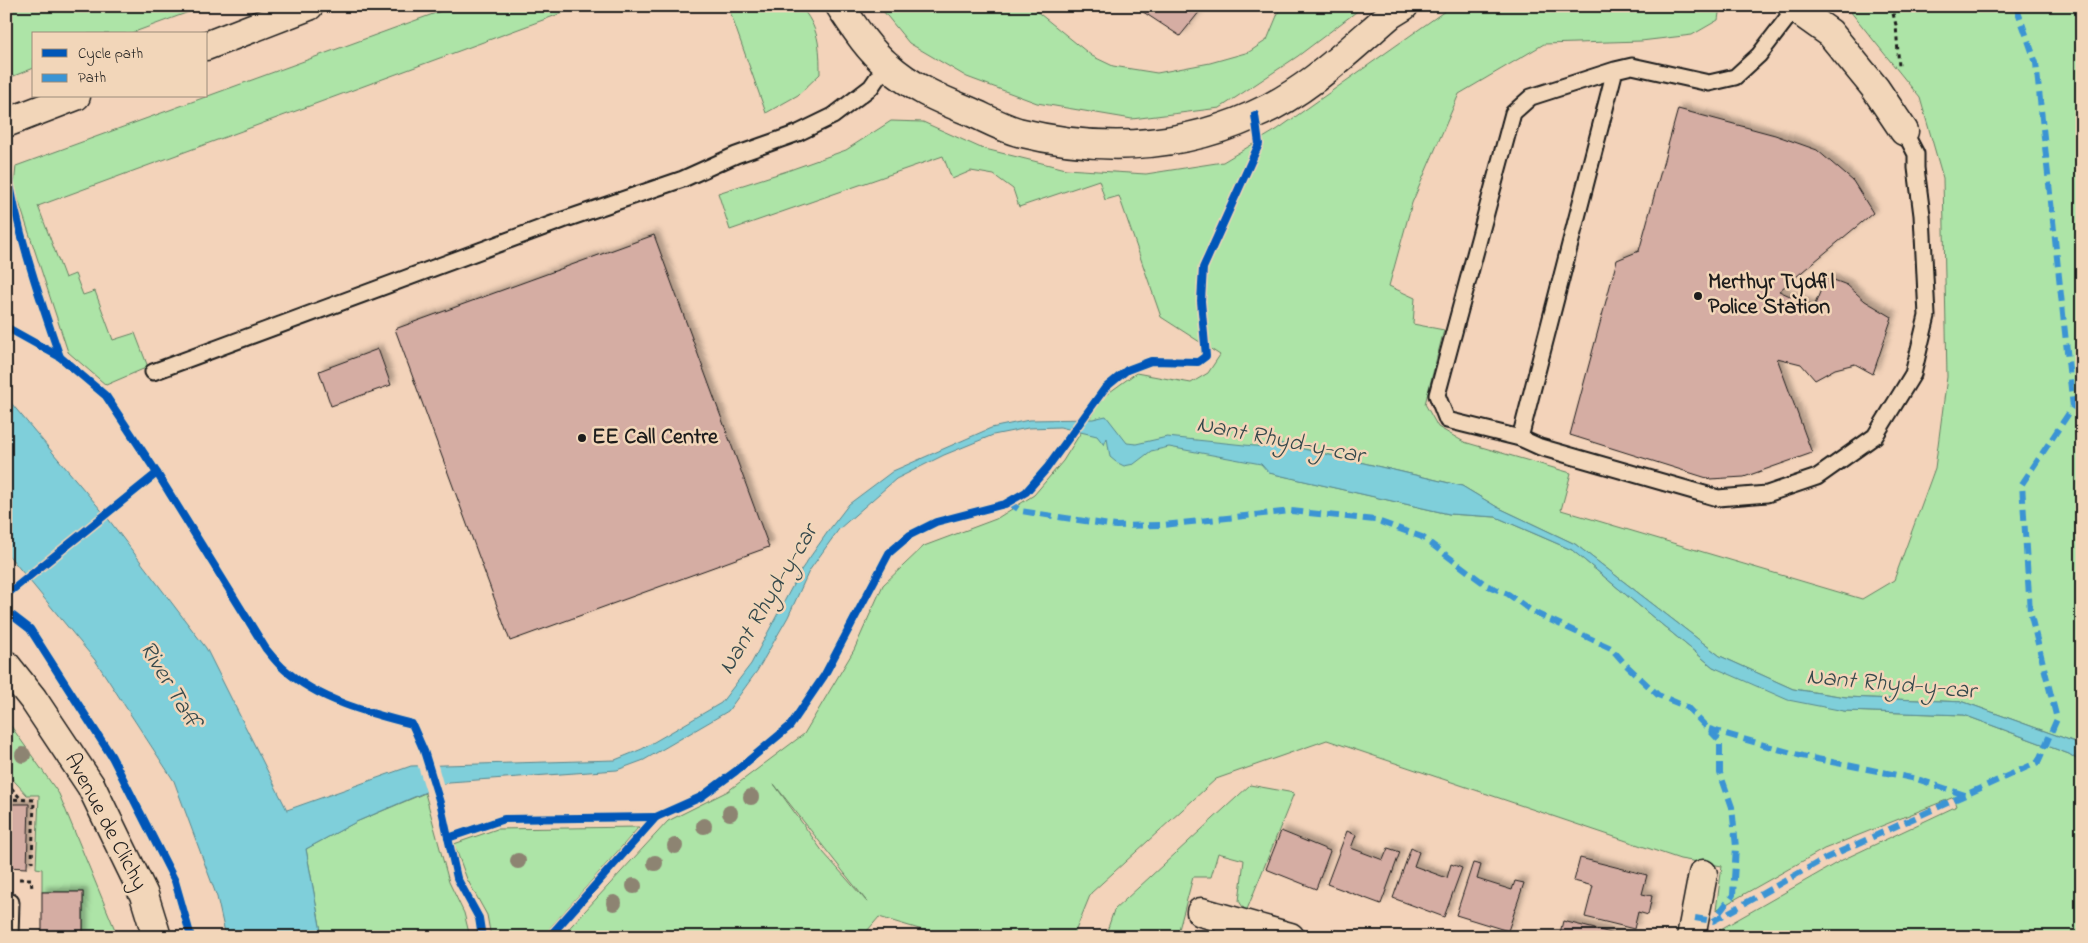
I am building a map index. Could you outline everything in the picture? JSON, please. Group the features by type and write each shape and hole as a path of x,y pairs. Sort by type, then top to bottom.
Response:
{"street":[{"path":"208,45 310,6"},
{"path":"840,6 857,31 886,65 915,87 1016,131 1083,144 1146,144 1195,137 1255,115 1316,80 1390,14 1404,6"},
{"path":"1794,7 1830,34 1875,88 1904,131"},
{"path":"6,123 71,98"},
{"name":"Avenue de Clichy","path":"6,665 33,699 91,786 144,894 157,937"},
{"path":"1691,937 1703,874"},
{"path":"1201,912 1290,937"}],"lane":[{"path":"1794,7 1759,54 1735,77 1708,83 1632,66 1531,97 1513,113 1437,395 1447,420 1520,438 1540,447 1718,498 1767,494 1817,476 1875,436 1913,374 1927,316 1922,215 1916,154 1904,131"},
{"path":"153,372 563,220 683,179 736,155 798,132 833,116 871,87 886,65"},
{"path":"1520,438 1615,70"},
{"path":"6,902 11,902 10,937"}],"path":[{"path":"6,782 22,800"},
{"path":"6,799 34,800 32,862"}],"green space":[{"path":"6,6 197,9 134,32 32,32 32,69 6,79"},
{"path":"455,6 581,6 38,206 65,278 75,274 83,295 95,291 113,340 135,333 148,367 106,385 68,352 14,187 16,166 203,98 208,98 208,96"},
{"path":"728,6 800,6 815,30 820,55 820,74 798,95 766,113"},
{"path":"879,6 1030,6 1092,56 1113,66 1157,73 1210,63 1249,52 1267,40 1281,6 1364,6 1298,56 1220,108 1132,119 1037,103 967,77 909,43"},
{"path":"1452,6 1720,6 1718,20 1692,35 1641,41 1544,44 1459,94 1412,203 1389,286 1415,298 1413,324 1444,330 1425,404 1438,427 1464,442 1571,473 1561,510 1862,599 1894,580 1935,468 1947,377 1943,178 1920,98 1846,6 2082,6 2082,746 1964,702 1846,697 1793,689 1720,656 1575,544 1497,507 1462,486 1278,443 1270,473 1449,514 1496,517 1572,550 1713,667 1844,711 1964,715 2069,754 2082,763 2082,937 1717,937 1719,930 1840,861 1957,806 1954,797 1824,849 1716,910 1722,866 1680,859 1327,740 1216,779 1091,893 1073,937 946,937 879,917 862,937 561,937 668,821 728,791 804,734 854,650 883,585 924,546 996,519 1034,495 1063,461 1103,397 1136,373 1191,383 1208,373 1220,355 1161,317 1119,196 1105,200 1099,180 1019,207 1013,189 994,175 971,171 952,179 943,156 730,230 718,193 846,150 891,121 923,122 981,148 1066,169 1146,174 1223,162 1278,129","holes":["774,784 868,903 823,852"]},
{"path":"6,719 59,794 118,937 83,937 83,892 42,892 42,869 36,868 39,795 27,795 6,772"},
{"path":"1250,785 1294,793 1246,912 1239,901 1244,860 1218,853 1211,877 1193,877 1177,937 1105,937 1114,910"},
{"path":"425,793 449,882 464,913 470,937 322,937 306,849 356,822"},
{"path":"639,827 542,937 491,937 487,915 467,879 454,844 497,829"}],"water":[{"name":"River Taff","path":"6,397 106,516 206,648 287,810 411,766 615,760 642,749 721,703 751,664 801,570 829,530 849,504 893,471 991,428 1029,420 1093,419 1106,416 1127,443 1136,444 1167,437 1264,447 1278,443 1462,486 1497,507 1575,544 1720,656 1793,689 1846,697 1964,702 2075,742 2082,746 2082,763 2069,754 1964,715 1844,711 1788,700 1713,667 1572,550 1496,517 1449,514 1269,473 1261,464 1169,447 1151,451 1134,464 1124,466 1110,457 1107,438 1104,445 1097,436 1060,427 1028,428 993,435 944,455 896,479 839,529 809,571 788,617 757,671 728,711 644,760 617,770 449,782 356,822 306,849 322,937 226,937 217,897 174,781 95,660 6,552"}],"pier":[{"path":"437,762 444,787 427,795 417,763"}],"building":[{"path":"1134,6 1204,6 1180,36"},
{"name":"Merthyr Tydfil Police Station","path":"1678,109 1775,135 1817,150 1853,181 1873,213 1779,291 1814,307 1826,277 1847,285 1865,301 1892,317 1873,374 1855,364 1835,369 1815,380 1801,364 1777,358 1812,453 1744,477 1710,479 1570,435 1617,260 1639,251"},
{"name":"EE Call Centre","path":"654,235 769,547 510,641 395,329"},
{"path":"378,349 391,385 331,406 319,371"},
{"path":"6,804 29,804 27,868 6,867"},
{"path":"1281,831 1330,851 1316,889 1266,869"},
{"path":"1347,831 1356,835 1351,848 1383,860 1388,848 1400,852 1381,904 1327,884"},
{"path":"1411,848 1419,852 1414,866 1447,878 1451,864 1462,868 1444,917 1393,898"},
{"path":"1580,858 1647,875 1642,894 1652,896 1648,915 1638,912 1634,929 1585,917 1593,886 1574,881"},
{"path":"1473,863 1481,865 1477,879 1512,890 1515,881 1524,883 1508,931 1456,915"},
{"path":"42,892 83,892 83,937 42,937"},
{"path":"1563,921 1627,937 1559,937"}],"marked path":[{"path":"1695,918 1713,921 1826,858 2038,762 2057,719 2030,612 2022,484 2073,407 2036,63 2016,6"},
{"path":"1008,502 1021,511 1116,526 1163,525 1291,511 1375,520 1422,537 1486,585 1508,594 1533,612 1611,648 1658,695 1687,707 1720,741 1720,773 1732,807 1736,847 1733,895 1716,917"},
{"path":"1709,729 1802,756 1917,779 1965,795"}],"cycle path":[{"path":"549,937 656,817 701,797 736,771 790,726 824,676 889,553 910,535 936,522 1005,504 1026,492 1047,468 1105,388 1127,370 1151,361 1198,362 1206,356 1201,301 1203,268 1259,144 1255,115"},
{"path":"6,162 22,236 60,357"},
{"path":"6,327 60,357 106,396 157,473 266,649 281,667 297,680 328,697 362,710 412,724 424,751 441,806 457,878 479,918 482,937"},
{"path":"6,595 157,473"},
{"path":"6,622 13,616 30,629 112,757 175,881 191,937"},
{"path":"448,838 504,819 656,817"}],"place":[{"name":"Merthyr Tydfil Police Station","path":"1698,296"},
{"name":"EE Call Centre","path":"582,438"}],"water label":[{"name":"Nant Rhyd-y-car","path":"1280,441"},
{"name":"Nant Rhyd-y-car","path":"769,600"},
{"name":"Nant Rhyd-y-car","path":"1891,685"}]}
